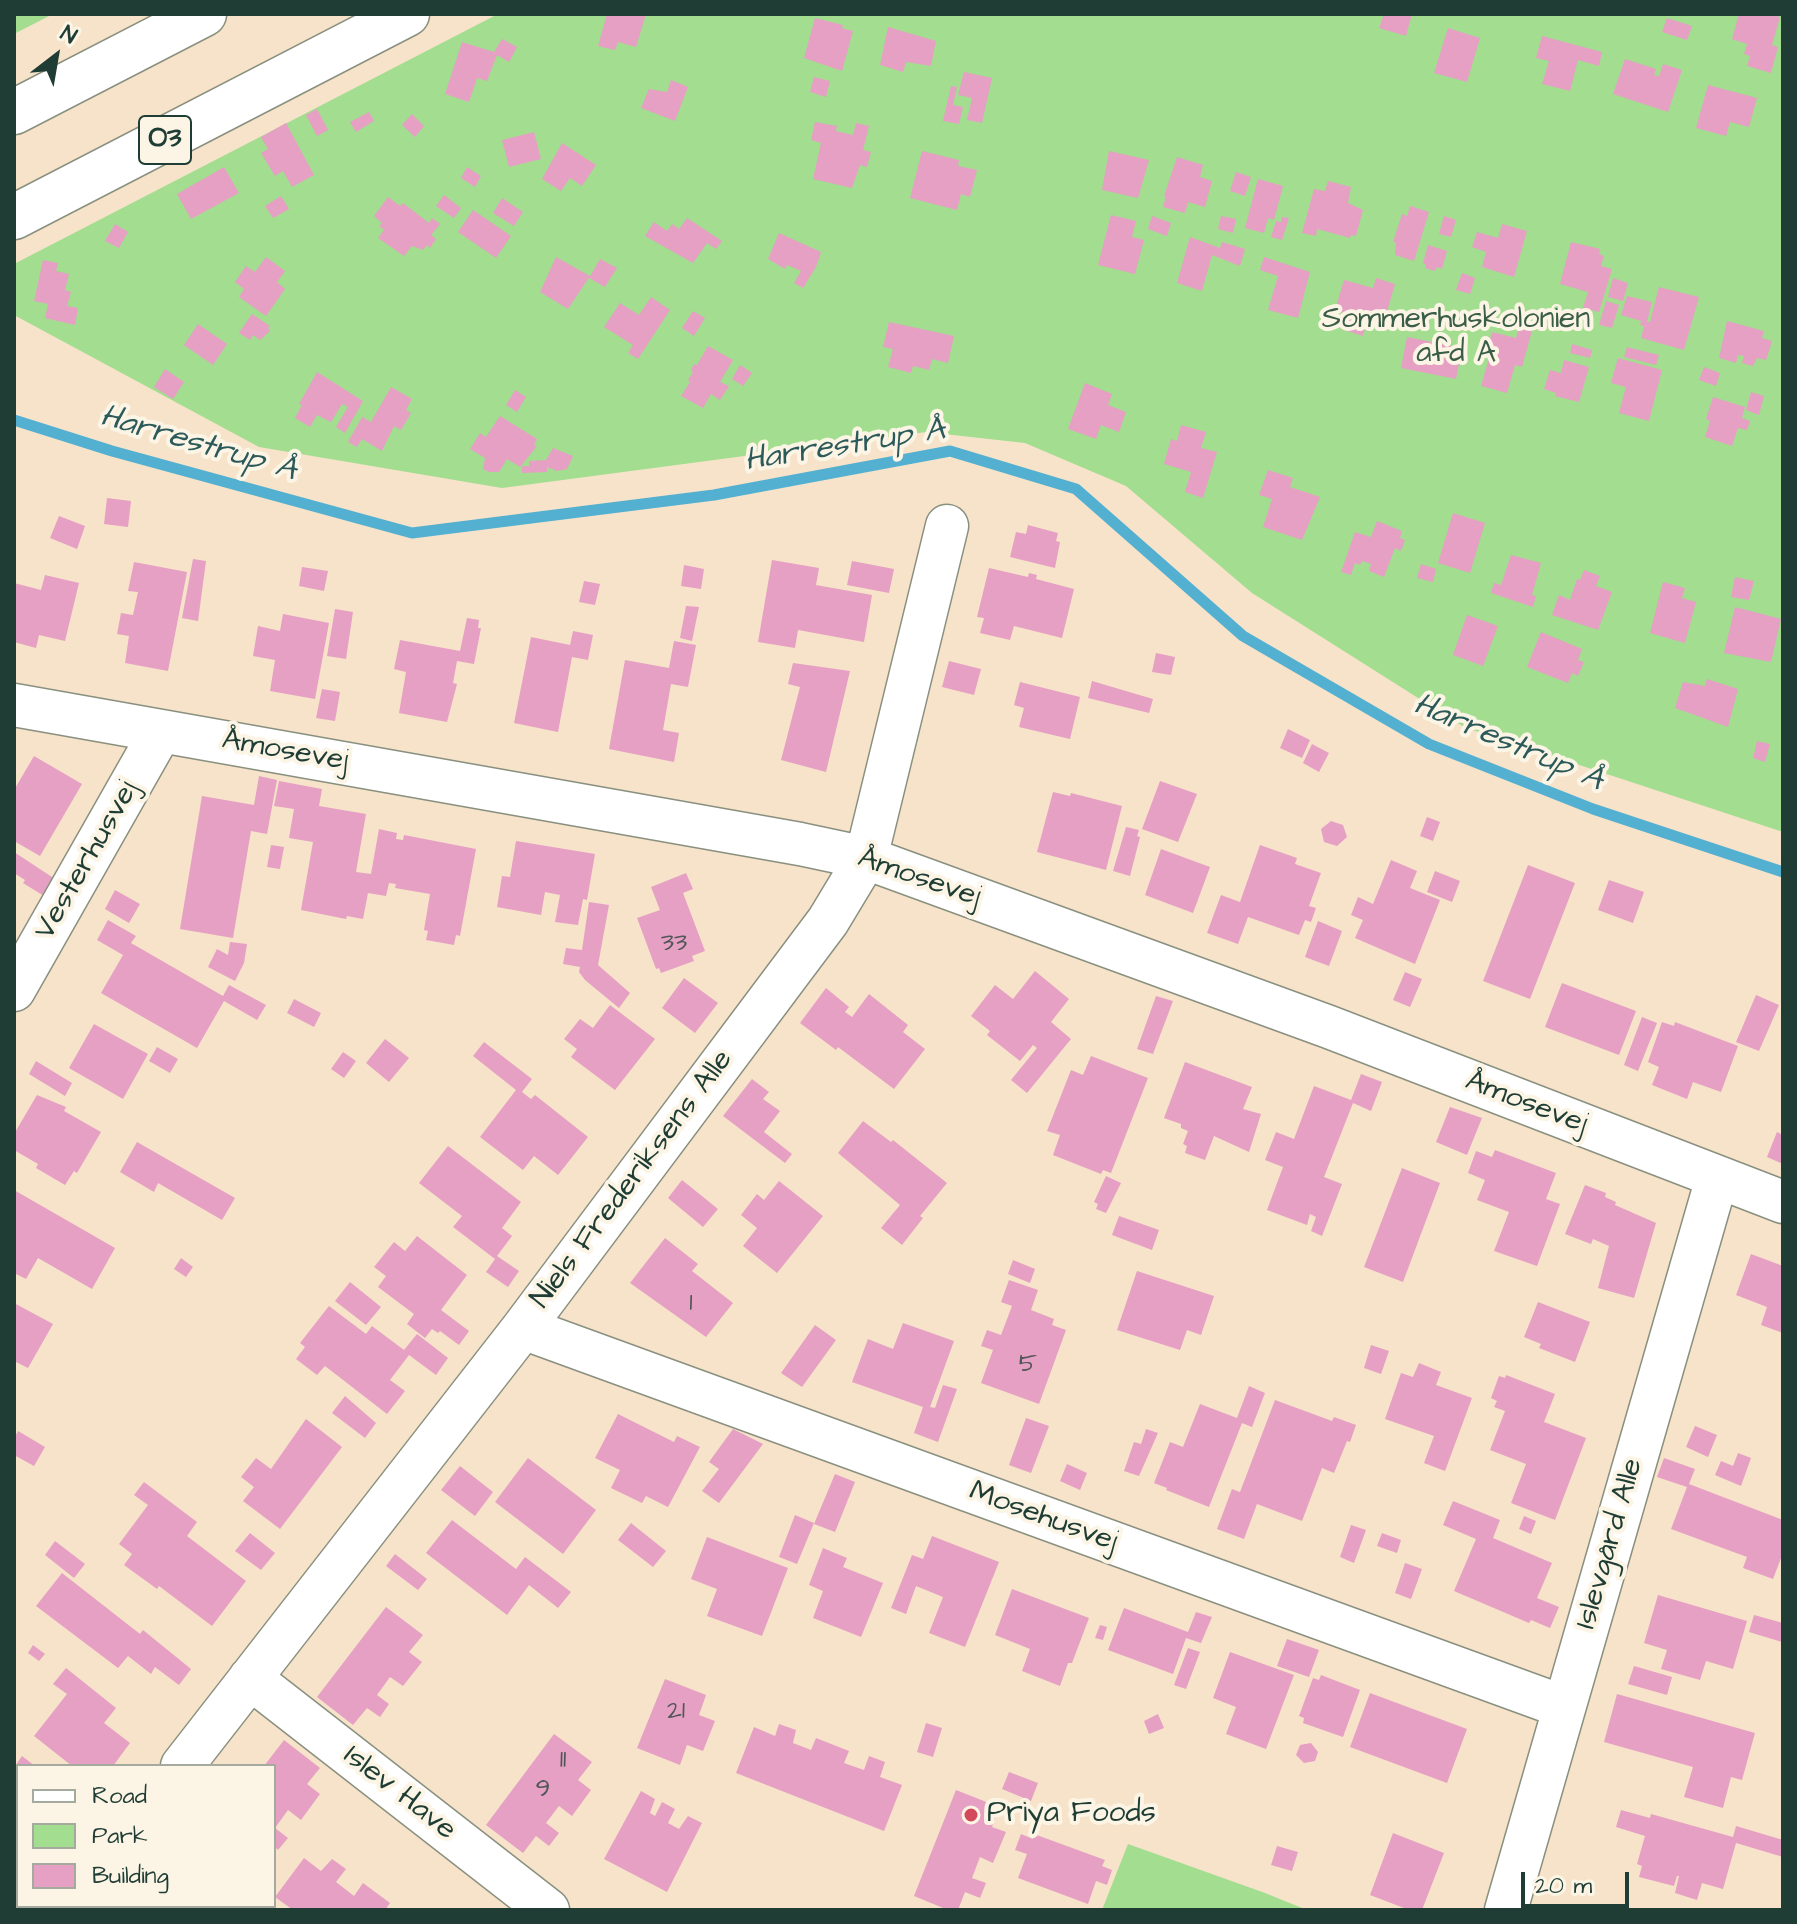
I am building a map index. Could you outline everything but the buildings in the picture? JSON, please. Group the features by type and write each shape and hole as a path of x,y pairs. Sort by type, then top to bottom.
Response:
{"main road":[{"path":"14,112 204,14"},
{"name":"O3","path":"14,217 407,14"}],"street":[{"name":"Niels Frederiksens Alle","path":"184,1764 523,1328 828,921 866,858 947,526"},
{"name":"Åmosevej","path":"14,705 770,838 866,858 1343,1033 1783,1202"},
{"name":"Vesterhusvej","path":"14,990 161,731"},
{"name":"Islevgård Alle","path":"1506,1910 1717,1178"},
{"name":"Mosehusvej","path":"523,1328 1564,1707"},
{"name":"Islev Have","path":"250,1678 548,1910"}],"green space":[{"path":"14,14 53,14 14,34"},
{"name":"Sommerhuskolonien afd A","path":"498,14 1783,14 1783,832 1464,727 1252,593 1126,486 1025,443 926,432 502,488 259,447 14,315 14,264"},
{"path":"1128,1844 1265,1893 1307,1910 1102,1910"}],"waterway":[{"name":"Harrestrup Å","path":"14,420 112,451 412,533 714,495 950,451 1076,489 1243,636 1429,744 1593,809 1783,872"}],"place":[{"name":"Priya Foods","path":"971,1815"}]}
